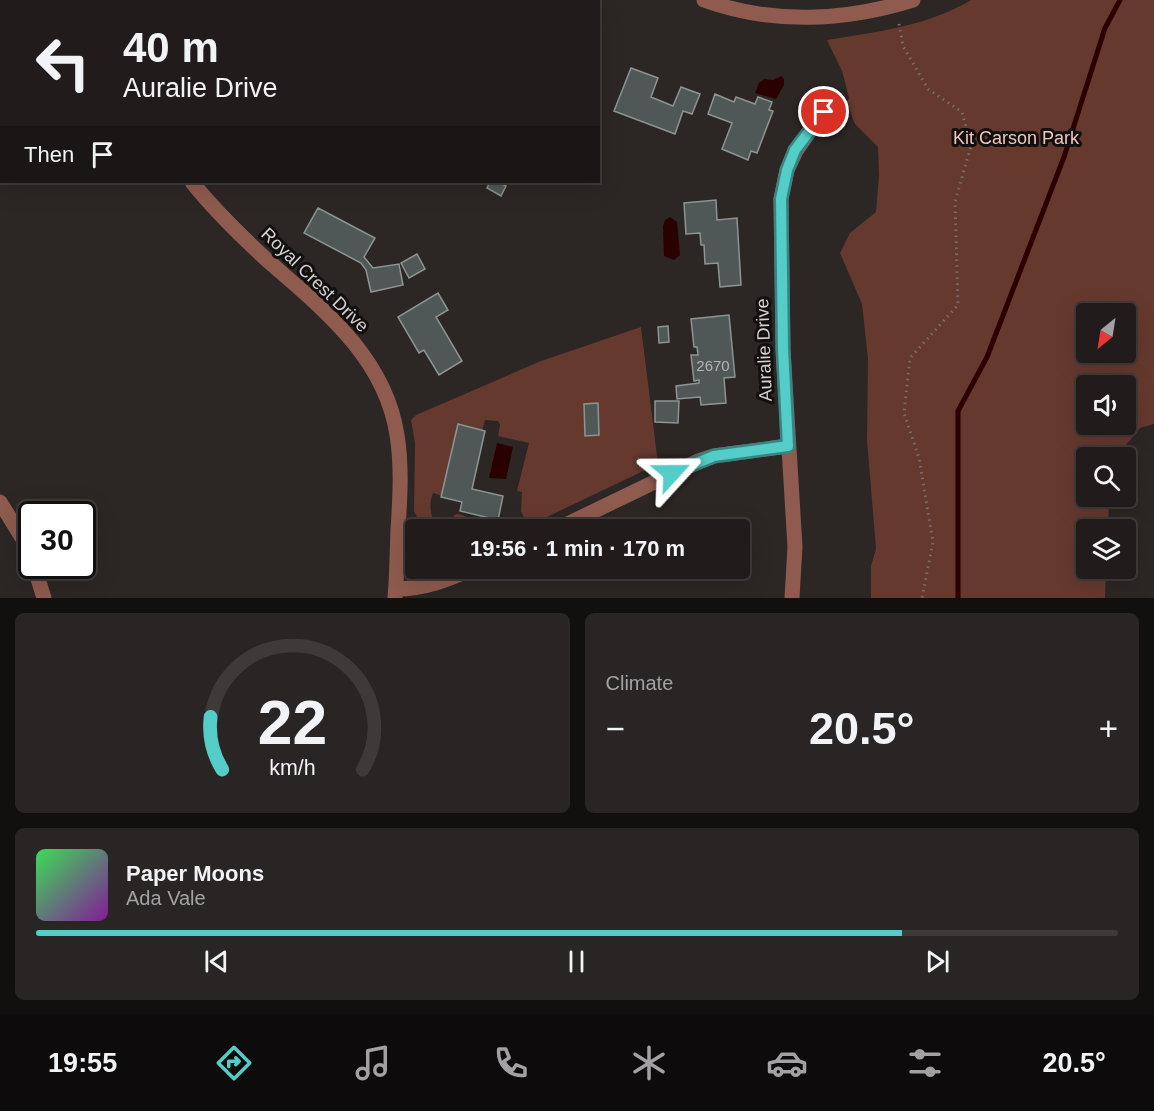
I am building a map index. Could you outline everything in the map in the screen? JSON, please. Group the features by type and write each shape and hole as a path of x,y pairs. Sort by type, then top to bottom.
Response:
{"street":[{"path":"704,0 750,12 802,18 858,13 914,0"},
{"name":"Auralie Drive","path":"792,598 795,547 783,349 781,199 787,170 795,150 824,112"},
{"name":"Royal Crest Drive","path":"193,183 224,220 330,315 351,338 374,372 390,408 397,432 400,492 396,594"},
{"path":"578,519 706,458 788,446"},
{"path":"0,502 18,531"},
{"path":"38,579 44,598"},
{"path":"396,594 449,579"}],"path":[{"path":"899,24 903,46 928,90 962,112 971,146 955,202 958,305 910,358 904,413 920,458 933,542 922,598"}],"green space":[{"name":"Kit Carson Park","path":"971,0 1154,0 1154,424 1140,428 1136,433 1136,375 1076,375 1076,435 1134,435 1124,447 1076,447 1076,507 1109,507 1108,519 1076,519 1076,579 1106,579 1105,598 871,598 871,566 876,549 867,440 868,359 862,304 840,253 850,233 876,212 879,175 878,147 855,124 847,102 849,98 842,71 827,40 901,27 937,16"},
{"path":"641,327 658,464 543,519 525,519 521,511 522,492 517,491 529,443 498,436 500,425 498,421 485,420 482,431 443,496 433,493 431,512 433,519 418,519 414,511 415,443 411,420 416,415 541,361"},
{"path":"458,514 474,519 453,519 454,515"}],"shaded area":[{"path":"781,76 784,79 784,85 776,99 755,93 759,83 764,79 773,80"},
{"path":"670,217 677,222 680,255 674,260 664,256 663,226 665,220"},
{"path":"497,443 513,447 506,479 489,478"}],"building":[{"path":"631,68 658,78 651,97 673,106 681,87 700,94 692,114 683,111 675,134 614,111"},
{"path":"715,94 734,102 736,97 755,104 758,97 772,102 769,110 773,111 757,153 751,151 748,160 722,149 732,123 708,114"},
{"path":"490,183 500,183 506,186 501,196 487,188"},
{"path":"716,200 717,220 737,218 741,285 720,287 718,263 705,264 704,245 701,245 700,233 686,234 684,203"},
{"path":"318,208 375,238 364,257 373,268 399,264 403,285 371,292 366,270 361,263 304,233"},
{"path":"417,254 425,269 409,278 401,263"},
{"path":"438,293 448,310 436,317 462,361 439,375 424,350 419,353 398,317"},
{"path":"729,315 735,377 724,378 726,403 701,405 700,397 677,399 676,386 699,383 699,380 694,381 691,355 698,355 697,347 694,347 691,319"},
{"path":"668,326 669,342 659,343 658,327"},
{"path":"655,401 679,401 678,423 655,422"},
{"path":"598,403 599,435 585,436 584,404"},
{"path":"458,424 485,431 472,489 503,496 498,519 460,511 462,502 441,497"}],"waterway":[{"path":"958,598 958,411 987,357 1064,157 1105,28 1120,0"}],"route":[{"path":"672,473 714,456 788,446 783,349 781,199 783,184 795,150 824,112"}]}
